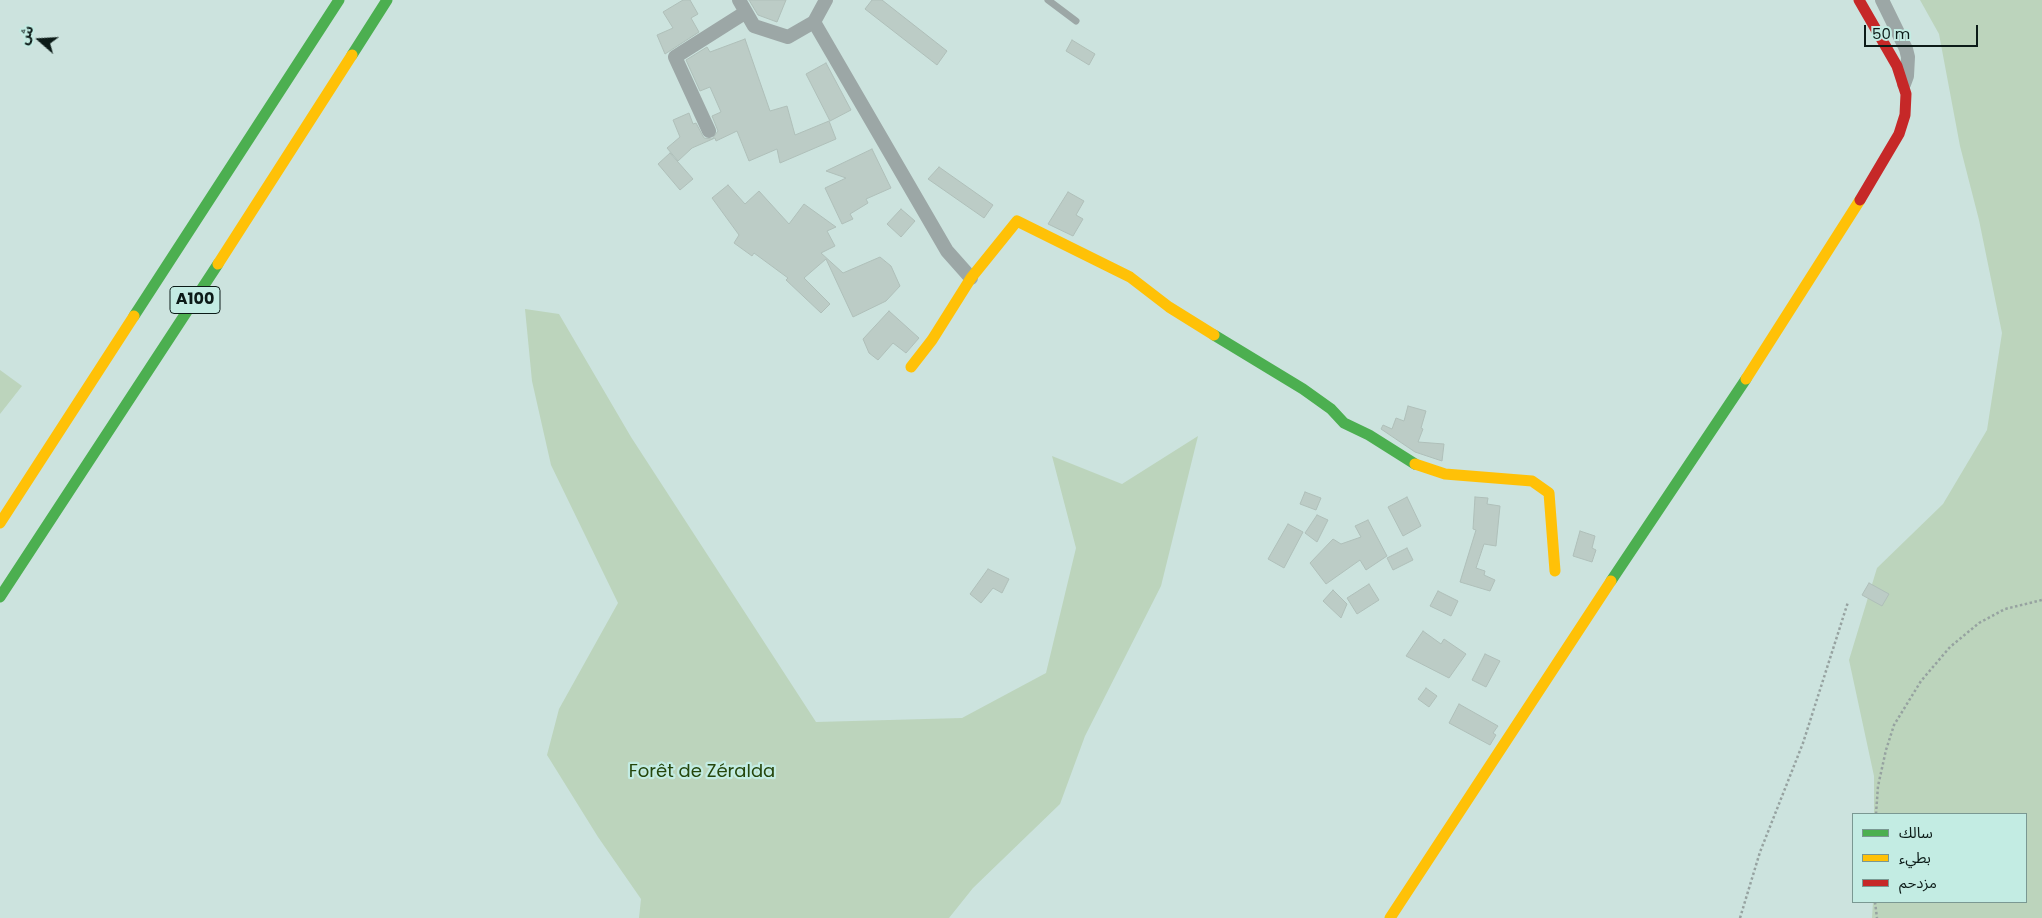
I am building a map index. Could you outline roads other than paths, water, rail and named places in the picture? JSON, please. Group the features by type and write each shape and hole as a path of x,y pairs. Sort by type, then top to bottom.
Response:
{"main road":[{"name":"A100","path":"0,523 339,0"},
{"name":"A100","path":"0,598 185,316 387,0"},
{"path":"1390,918 1632,547 1767,348 1848,220 1899,134 1905,115 1906,94 1904,84 1897,66 1860,0"},
{"path":"911,367 932,340 971,278 1017,221 1130,277 1169,307 1303,389 1331,409 1344,423 1369,435 1410,462 1445,474 1532,481 1549,493 1555,571"}],"street":[{"path":"710,131 675,57 743,6 754,26 788,37 814,22 826,0"},
{"path":"1882,0 1906,49 1908,58 1907,76 1904,84"},
{"path":"814,22 947,250 971,278"}],"lane":[{"path":"1048,0 1076,20"}],"park label":[{"name":"Forêt de Zéralda","path":"702,772"}]}
